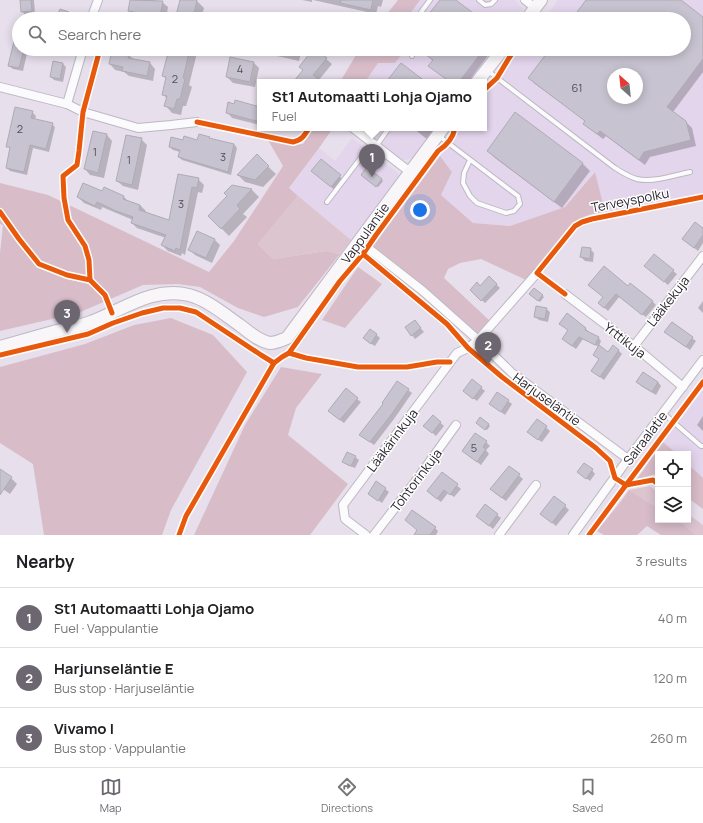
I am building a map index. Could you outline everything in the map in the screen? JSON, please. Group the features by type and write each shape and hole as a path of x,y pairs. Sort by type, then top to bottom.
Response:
{"street":[{"path":"94,12 98,0"},
{"path":"525,0 538,4"},
{"path":"67,104 81,56"},
{"path":"479,79 497,56"},
{"path":"0,87 67,104 83,112 138,128 197,122"},
{"path":"359,131 410,172"},
{"name":"Vappulantie","path":"0,347 87,323 112,313 135,301 153,295 171,293 190,295 207,302 255,337 270,343 278,342 287,338 440,131"},
{"name":"Harjuseläntie","path":"359,241 423,291 478,340 512,374 628,459"},
{"name":"Lääkekuja","path":"634,346 703,256"},
{"path":"478,340 537,273"},
{"name":"Yrttikuja","path":"565,294 634,346 683,386"},
{"name":"Lääkärinkuja","path":"366,535 345,519 343,505 457,353 468,348 478,340"},
{"name":"Sairaalatie","path":"573,535 703,360"},
{"name":"Tohtorinkuja","path":"374,535 456,425"},
{"path":"499,535 536,485"}],"lane":[{"path":"421,12 430,0"},
{"path":"479,0 485,4 491,4 495,0"},
{"path":"486,69 627,176 638,180 650,180 690,172"},
{"path":"327,202 386,131"},
{"path":"440,131 470,160 518,196 520,204 514,211 506,212 477,203 470,196 464,183 464,173 470,160"},
{"path":"663,413 701,446 703,446"}],"shaded area":[{"path":"398,0 420,0 411,12 389,12"},
{"path":"420,0 514,0 523,8 523,12 411,12"},
{"path":"558,0 703,0 703,193 605,212 594,172 565,207 510,226 473,223 441,195 452,172 440,156 459,131 487,131 487,94 516,56 691,56 691,12 549,12"},
{"path":"355,56 400,56 395,63 378,63 367,79 342,79"},
{"path":"398,56 492,56 474,79 367,79 378,62"},
{"path":"311,131 331,131 289,188 298,196 258,244 273,259 326,251 340,254 298,307 264,317 238,308 200,287 178,284 143,285 78,313 0,331 0,253 3,225 0,224 0,183 48,195 209,272 234,241 283,166 268,140 289,145 303,144"},
{"path":"365,131 434,131 413,158 402,160"},
{"path":"352,138 398,173 399,177 351,240 289,189 319,148 335,161"},
{"path":"440,156 452,172 441,195 473,223 510,226 565,207 595,172 605,212 586,216 577,220 569,227 526,280 481,259 460,263 448,269 444,278 490,321 476,334 399,266 373,246"},
{"path":"298,196 351,240 340,254 326,251 273,259 258,244"},
{"path":"358,267 382,284 345,328 322,320"},
{"path":"171,318 213,335 247,372 171,510 162,535 44,535 33,464 0,443 0,367 85,344 134,325"},
{"path":"281,367 322,374 296,408 288,435 348,484 310,535 194,535 245,425"},
{"path":"703,390 703,478 691,467 691,451 674,451 663,442"},
{"path":"663,442 674,451 657,451"},
{"path":"655,453 655,474 637,479"},
{"path":"691,467 703,478 703,509 691,500"},
{"path":"650,486 655,490 655,506 629,490"},
{"path":"629,490 655,506 655,523 682,523 696,535 661,535 647,526 637,535 604,535 597,531"},
{"path":"691,516 703,525 703,535 696,535 682,523 691,523"}],"building":[{"path":"20,0 31,0 32,11 21,12"},
{"path":"130,0 163,1 161,12 128,11"},
{"path":"180,0 197,0 194,12 177,12"},
{"path":"341,0 373,0 371,10 340,3"},
{"path":"440,0 456,0 472,12 431,12"},
{"path":"586,0 681,0 703,17 703,59 667,107 686,121 691,140 644,152 639,160 600,131 597,134 583,124 585,121 528,78 545,56 691,56 691,12 577,12"},
{"path":"60,9 69,12 59,12"},
{"path":"12,50 12,56 22,56 19,68 8,66"},
{"path":"111,56 128,56 128,58 150,62 147,76 122,71 123,67 109,64"},
{"path":"167,56 188,56 180,99 177,99 174,109 164,106 167,96 162,95 166,77 162,76"},
{"path":"308,56 324,56 327,58 313,75 318,79 296,79 303,70 299,67"},
{"path":"428,56 479,56 461,79 446,79 428,66 433,60"},
{"path":"230,57 254,62 250,82 226,77"},
{"path":"53,61 63,63 60,79 50,77"},
{"path":"401,63 422,79 388,79"},
{"path":"235,100 257,106 257,121 226,113 228,102 234,104"},
{"path":"15,107 33,111 31,118 53,123 46,149 30,145 24,172 6,168 10,147 6,147"},
{"path":"515,112 583,163 554,202 487,151"},
{"path":"93,131 107,134 98,173 84,169"},
{"path":"199,134 234,144 228,172 178,157 180,150 169,147 171,137 183,140 184,136 197,140"},
{"path":"126,135 142,138 132,185 116,181"},
{"path":"257,154 269,166 255,180 237,175"},
{"path":"321,159 341,175 331,187 311,171"},
{"path":"367,167 382,179 376,187 361,175"},
{"path":"178,174 199,178 197,188 192,187 180,250 176,248 175,251 161,245 166,235 131,223 133,217 97,202 95,206 77,197 83,183 102,191 104,187 124,196 123,199 140,205 139,210 169,220"},
{"path":"232,185 252,189 237,205 240,209 221,229 208,216 227,196 224,193"},
{"path":"695,222 703,228 703,235 694,248 682,239"},
{"path":"197,231 215,239 206,258 188,250"},
{"path":"582,247 591,248 590,259 580,257"},
{"path":"654,254 674,270 664,282 644,266"},
{"path":"604,266 628,286 630,283 653,301 642,315 616,294 604,308 598,303 603,297 588,285"},
{"path":"489,276 497,284 481,301 470,290 477,282 480,286"},
{"path":"534,288 543,295 538,301 529,294"},
{"path":"536,306 547,308 545,319 534,317"},
{"path":"567,313 586,328 585,330 599,337 595,345 579,337 572,346 562,339 568,330 559,324"},
{"path":"415,320 421,328 411,336 405,327"},
{"path":"672,322 693,337 686,347 664,332"},
{"path":"370,329 377,334 371,344 363,338"},
{"path":"599,345 608,352 613,345 619,350 600,377 591,371 599,359 593,355"},
{"path":"643,372 658,382 652,392 636,382"},
{"path":"472,379 482,387 473,399 463,391"},
{"path":"397,381 409,389 370,442 359,435 383,404 382,403"},
{"path":"346,388 358,398 340,420 328,411"},
{"path":"497,392 509,400 501,412 489,404"},
{"path":"433,415 441,422 432,433 423,426"},
{"path":"480,417 489,424 485,430 476,423"},
{"path":"537,419 547,426 538,440 527,432"},
{"path":"475,433 487,441 483,447 486,449 477,462 462,451"},
{"path":"347,452 356,456 351,466 342,462"},
{"path":"584,463 593,469 586,479 577,472"},
{"path":"509,466 520,474 502,498 490,489"},
{"path":"0,469 12,477 0,495"},
{"path":"442,472 458,484 450,495 444,490 437,499 427,491"},
{"path":"376,481 386,488 378,501 368,494"},
{"path":"554,496 566,505 552,523 540,514"},
{"path":"485,504 498,514 489,526 476,516"},
{"path":"412,510 436,527 430,535 414,535 417,530 405,520"}],"cycle path":[{"path":"90,280 89,260 85,246 68,220 64,198 63,176 77,165 83,112 98,56"},
{"path":"487,87 497,78 510,56"},
{"path":"197,122 293,142 299,140 307,131"},
{"path":"179,535 186,516 274,363 289,353 340,281 363,254 438,151 449,141 454,131"},
{"name":"Terveyspolku","path":"565,294 537,273 575,226 592,219 703,197"},
{"path":"0,212 39,264 67,275 90,280 105,295 112,313"},
{"path":"363,254 447,324 468,348 502,377 596,448 610,461 615,478 626,485 653,480 655,482"},
{"path":"0,355 88,334 142,313 163,308 180,308 196,312 274,363"},
{"path":"289,353 306,358 358,367 407,367 437,362 450,362"},
{"path":"589,535 703,382"}],"place":[{"name":"St1 Automaatti Lohja Ojamo","path":"372,177"},
{"name":"Vivamo I","path":"67,333"},
{"name":"Harjunseläntie E","path":"488,365"}]}
